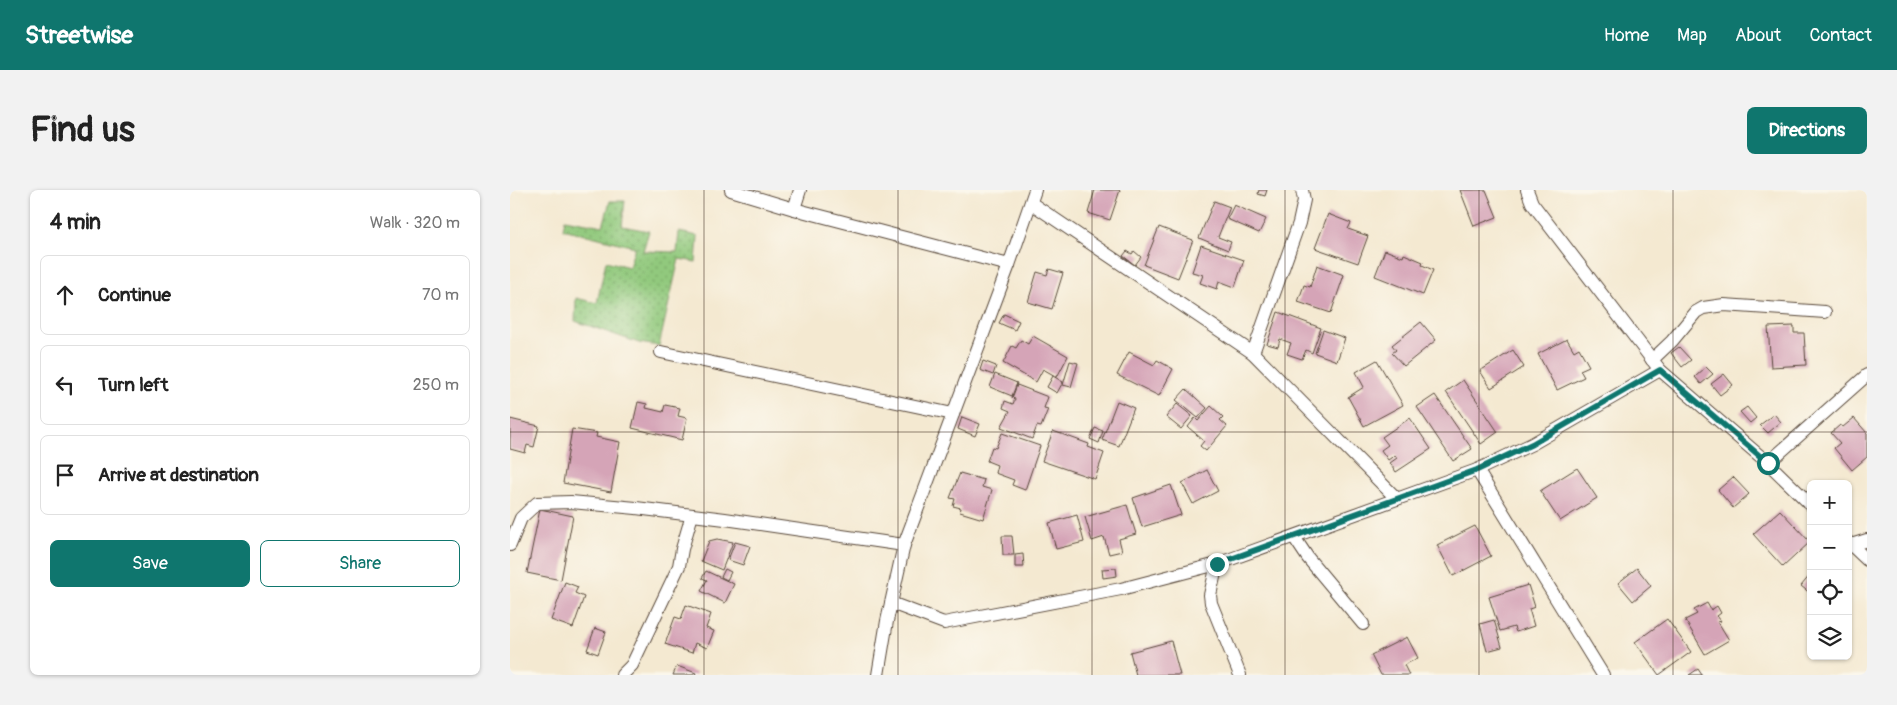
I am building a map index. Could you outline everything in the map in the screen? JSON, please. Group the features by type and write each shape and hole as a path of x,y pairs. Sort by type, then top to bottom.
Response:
{"street":[{"path":"731,190 794,209 1009,265"},
{"path":"794,209 800,190"},
{"path":"878,675 904,545 1009,265 1035,190"},
{"path":"1253,353 1299,224 1304,200 1302,190"},
{"path":"1527,190 1532,203 1660,370 1768,463 1807,501"},
{"path":"1031,203 1253,353 1397,499"},
{"path":"1652,360 1672,341 1696,312 1703,308 1724,305 1825,312"},
{"path":"660,352 953,414"},
{"path":"891,604 944,623 1121,589 1217,564 1477,470 1532,444 1660,370"},
{"path":"1768,463 1867,376"},
{"path":"1477,470 1603,675"},
{"path":"510,545 521,518 537,503 571,502 692,515 904,545"},
{"path":"622,675 632,665 679,566 692,515"},
{"path":"1294,537 1308,558 1363,624"},
{"path":"1852,544 1867,540"},
{"path":"1852,546 1867,560"},
{"path":"1217,564 1210,594 1211,603 1240,675"}],"green space":[{"path":"610,201 625,201 622,226 649,231 643,251 677,252 679,232 698,236 696,262 679,259 659,346 639,343 575,321 576,298 597,303 606,261 629,267 635,247 563,229 565,219 603,226"}],"building":[{"path":"1095,190 1120,190 1110,220 1088,213"},
{"path":"1259,190 1267,190 1265,196 1258,194"},
{"path":"1460,190 1486,190 1497,217 1474,226"},
{"path":"1214,201 1230,207 1218,237 1231,242 1228,250 1199,238"},
{"path":"1234,205 1266,219 1259,233 1227,219"},
{"path":"1328,214 1351,223 1348,229 1368,236 1358,263 1315,248"},
{"path":"1159,227 1193,240 1178,278 1144,265"},
{"path":"1201,245 1244,260 1235,287 1219,281 1217,289 1200,283 1203,275 1192,272"},
{"path":"1385,250 1403,257 1404,254 1423,262 1422,265 1433,270 1423,295 1375,276"},
{"path":"1127,251 1132,254 1134,251 1141,257 1135,265 1123,256"},
{"path":"1317,265 1344,275 1331,313 1298,302 1304,285 1310,287"},
{"path":"1049,269 1063,273 1052,309 1028,302 1037,272 1047,275"},
{"path":"1278,312 1321,328 1312,353 1306,350 1302,359 1287,354 1291,343 1280,339 1278,347 1267,344"},
{"path":"1004,314 1019,321 1015,330 999,323"},
{"path":"1421,322 1436,340 1404,366 1392,353 1396,350 1392,345"},
{"path":"1794,326 1794,333 1804,333 1806,365 1771,367 1768,327"},
{"path":"1323,330 1345,338 1337,361 1315,353"},
{"path":"1033,336 1068,356 1057,377 1043,369 1036,382 1003,363 1012,346 1016,348 1021,340 1028,344"},
{"path":"1567,339 1574,351 1579,348 1589,366 1580,370 1584,377 1557,390 1538,354"},
{"path":"1679,347 1691,360 1682,367 1671,353"},
{"path":"1513,350 1524,367 1491,388 1480,371"},
{"path":"1129,352 1154,365 1157,360 1173,369 1159,396 1117,375"},
{"path":"1377,360 1403,405 1364,426 1348,397 1364,387 1356,372"},
{"path":"983,361 996,366 993,375 980,370"},
{"path":"1070,361 1078,363 1071,387 1063,385"},
{"path":"1706,367 1713,374 1701,384 1695,377"},
{"path":"995,374 1017,383 1012,396 990,387"},
{"path":"1724,374 1733,385 1720,395 1711,384"},
{"path":"1053,376 1063,382 1057,393 1047,387"},
{"path":"1463,380 1498,432 1481,444 1446,392"},
{"path":"1017,385 1048,397 1044,408 1048,409 1041,427 1037,426 1032,439 1001,427 1010,411 1003,408 1005,401 1013,404 1015,399 1012,398"},
{"path":"1186,389 1207,408 1198,418 1176,400"},
{"path":"1435,395 1472,449 1453,461 1417,407"},
{"path":"1117,401 1134,408 1119,446 1102,440"},
{"path":"638,402 647,404 646,408 663,412 665,405 680,408 678,416 687,418 682,440 632,428"},
{"path":"1177,404 1192,416 1181,429 1166,417"},
{"path":"1211,406 1223,417 1220,420 1227,426 1206,451 1200,446 1204,441 1188,427 1195,418 1198,421"},
{"path":"1747,407 1756,418 1750,423 1740,412"},
{"path":"1774,414 1781,422 1768,433 1760,425"},
{"path":"962,417 980,424 975,436 958,429"},
{"path":"1410,418 1431,449 1396,472 1390,463 1397,458 1395,455 1388,460 1381,450 1388,445 1382,437"},
{"path":"1854,418 1867,433 1867,457 1852,470 1834,448 1840,443 1831,433 1840,425 1843,427"},
{"path":"510,419 539,426 534,447 527,445 525,453 510,449"},
{"path":"1095,428 1103,431 1099,443 1090,439"},
{"path":"572,429 597,433 596,437 620,442 611,492 563,483"},
{"path":"1053,431 1089,444 1088,447 1104,453 1095,479 1042,461"},
{"path":"1002,433 1040,446 1025,490 1012,485 1014,480 995,473 997,465 987,461 992,447 996,448"},
{"path":"1577,468 1597,498 1560,521 1540,491"},
{"path":"1207,470 1218,491 1193,504 1182,483"},
{"path":"960,473 984,480 982,487 992,490 983,519 960,512 961,508 953,506 955,499 950,498"},
{"path":"1733,477 1749,494 1733,508 1718,490"},
{"path":"1171,485 1181,515 1142,527 1133,498"},
{"path":"1127,505 1136,534 1119,539 1122,551 1109,554 1104,537 1092,541 1085,517"},
{"path":"540,509 573,516 561,580 527,573"},
{"path":"1780,510 1807,539 1807,545 1783,567 1753,534"},
{"path":"1077,515 1084,542 1056,549 1049,523"},
{"path":"1475,526 1491,556 1453,576 1437,545"},
{"path":"1002,536 1012,536 1014,555 1003,555"},
{"path":"717,539 733,542 722,570 701,561 709,541"},
{"path":"735,542 750,546 743,565 728,560"},
{"path":"1023,554 1024,567 1015,567 1015,555"},
{"path":"1116,568 1117,576 1103,578 1102,569"},
{"path":"1637,568 1651,586 1633,601 1618,583"},
{"path":"725,569 731,572 727,580 721,577"},
{"path":"706,571 734,584 725,603 701,591 707,580 702,578"},
{"path":"1807,579 1807,591 1801,586"},
{"path":"565,582 578,587 575,593 584,597 573,628 551,620"},
{"path":"1528,585 1535,607 1529,609 1534,626 1516,632 1514,627 1500,631 1489,597"},
{"path":"1707,603 1711,610 1717,606 1721,613 1717,616 1721,621 1718,622 1729,640 1705,654 1685,620 1697,614 1694,610"},
{"path":"686,605 711,614 706,628 714,631 707,648 695,643 692,653 665,644 675,617 681,619"},
{"path":"1667,619 1691,652 1659,675 1635,642"},
{"path":"1494,620 1502,647 1487,651 1480,624"},
{"path":"595,628 606,632 598,654 587,650"},
{"path":"1407,637 1418,658 1404,665 1409,675 1381,675 1371,655"},
{"path":"1171,641 1180,675 1136,675 1130,652"},
{"path":"677,666 696,673 695,675 673,675"},
{"path":"1698,669 1702,675 1689,675"}],"route":[{"path":"1217,564 1477,470 1532,444 1660,370 1768,463"}]}
